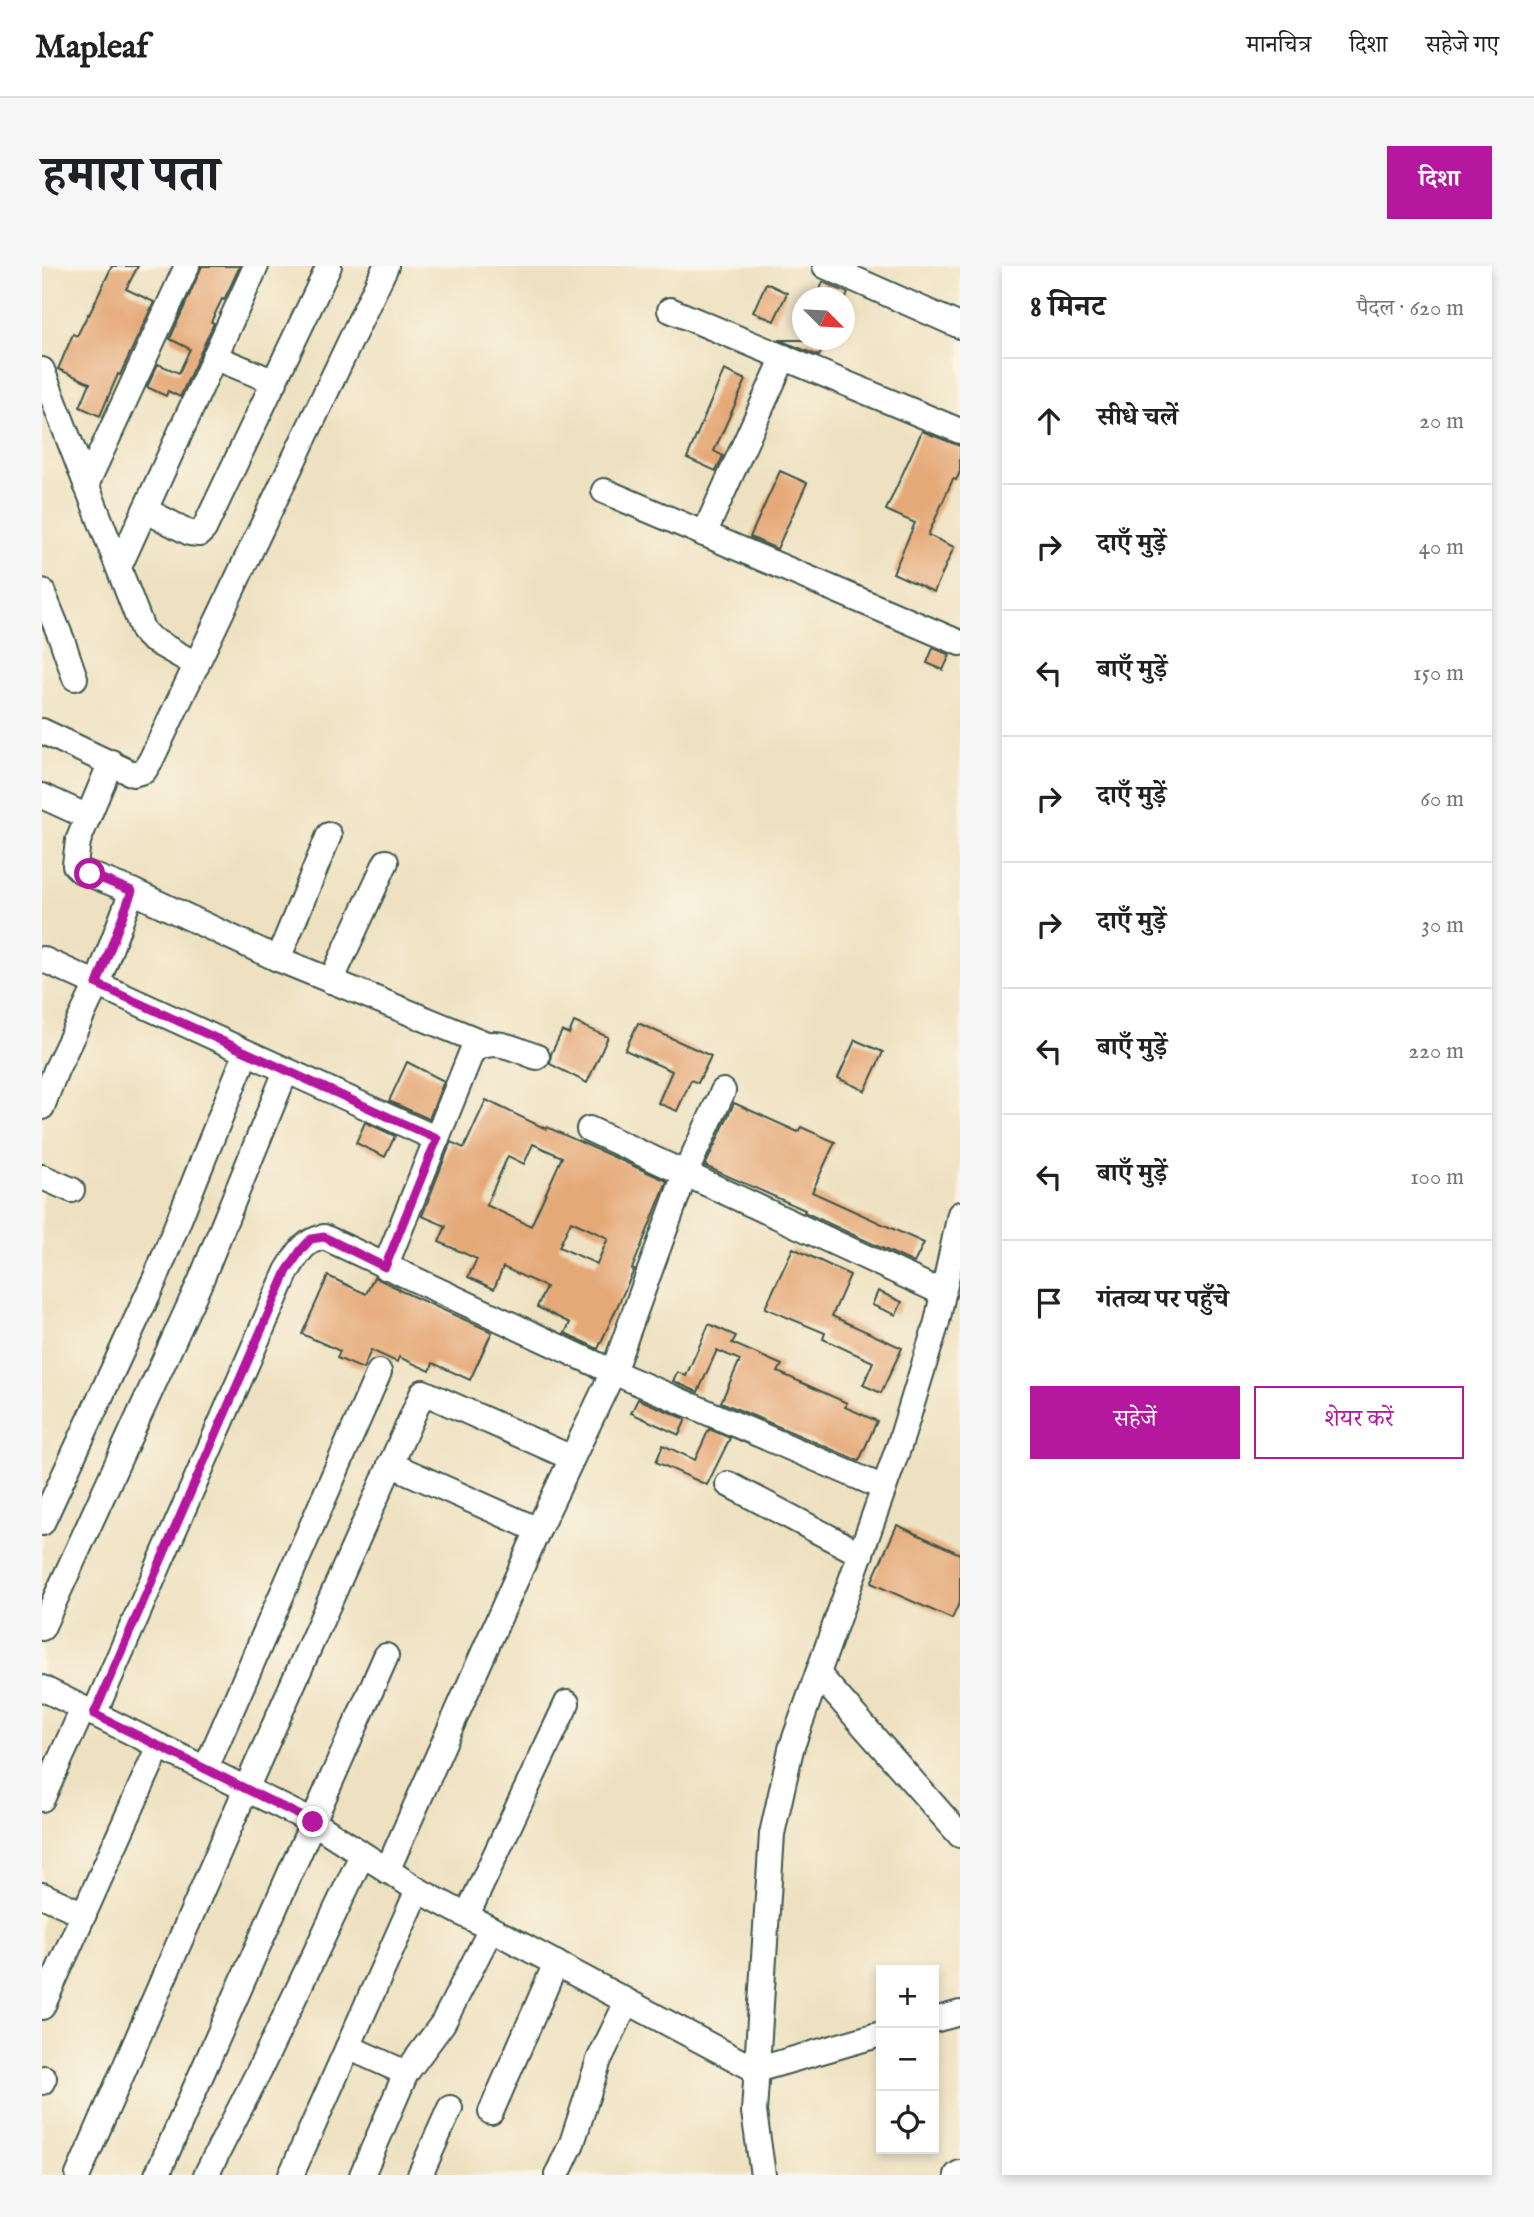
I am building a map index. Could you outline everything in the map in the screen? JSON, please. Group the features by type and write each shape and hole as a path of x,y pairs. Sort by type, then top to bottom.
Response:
{"street":[{"path":"86,485 187,266"},
{"path":"119,567 256,266"},
{"path":"145,510 190,533 199,534 204,529 328,266"},
{"path":"42,731 133,774 144,771 386,266"},
{"path":"825,266 960,326"},
{"path":"670,310 960,430"},
{"path":"214,357 275,382"},
{"path":"704,534 784,357"},
{"path":"42,370 143,631 151,639 197,665"},
{"path":"604,491 960,643"},
{"path":"42,591 52,635 75,678"},
{"path":"111,762 78,841 75,865 81,871 132,891 331,981 484,1043 496,1043 537,1057"},
{"path":"42,796 89,817"},
{"path":"278,959 329,835"},
{"path":"331,981 386,862"},
{"path":"42,1107 49,1068 97,984 132,891"},
{"path":"42,959 437,1139"},
{"path":"385,1267 467,1060 472,1051 484,1043"},
{"path":"42,1523 156,1277 246,1053"},
{"path":"42,1628 201,1280 286,1071"},
{"path":"387,1871 538,1530 613,1372 685,1174 723,1091"},
{"path":"589,1129 943,1293"},
{"path":"42,1177 72,1190"},
{"path":"763,2175 754,2112 772,1834 791,1749 904,1431 937,1322 960,1213"},
{"path":"42,1799 88,1712 287,1271 311,1239 324,1237 613,1372 884,1488"},
{"path":"206,1768 379,1372"},
{"path":"78,2175 423,1392 572,1458"},
{"path":"390,1464 538,1530"},
{"path":"728,1484 861,1554"},
{"path":"157,2175 386,1656"},
{"path":"818,1674 960,1835"},
{"path":"42,1688 313,1822 418,1890 756,2070 876,2035"},
{"path":"467,1915 567,1703"},
{"path":"42,2007 159,1746"},
{"path":"206,2175 362,1855"},
{"path":"291,2175 418,1890"},
{"path":"42,1895 84,1914"},
{"path":"362,2175 406,2073 443,2023 491,1929"},
{"path":"491,2112 556,1964"},
{"path":"557,2175 572,2143 599,2060 627,2002"},
{"path":"939,2019 960,2013"},
{"path":"348,2047 406,2073"},
{"path":"420,2175 450,2108"}],"building":[{"path":"112,266 138,266 126,289 154,302 100,416 80,407 90,383 58,369 73,334 77,336"},
{"path":"202,266 240,266 211,322 214,323 180,397 168,391 166,396 147,387 158,364 179,373 190,349 170,339"},
{"path":"823,282 834,287 821,287"},
{"path":"766,283 787,293 774,321 753,312"},
{"path":"779,340 792,340 792,345"},
{"path":"804,350 822,350 819,356"},
{"path":"724,370 746,380 714,451 723,456 716,471 687,458"},
{"path":"922,431 960,446 960,472 956,480 953,479 928,535 954,547 934,592 893,573 915,523 886,510"},
{"path":"780,471 807,483 777,549 750,537"},
{"path":"933,648 950,655 943,670 927,663"},
{"path":"574,1022 608,1037 587,1083 550,1064 551,1054 562,1031 569,1034"},
{"path":"638,1023 711,1056 698,1083 691,1080 677,1111 658,1103 672,1071 625,1050"},
{"path":"855,1040 883,1052 865,1091 838,1078"},
{"path":"407,1062 444,1081 429,1119 389,1101"},
{"path":"486,1100 667,1181 632,1269 634,1270 598,1349 565,1333 570,1323 537,1307 546,1287 503,1267 494,1289 468,1277 477,1259 439,1242 446,1226 422,1216 451,1142 464,1148","holes":["533,1144 562,1157 531,1226 486,1205 508,1156 524,1164","571,1221 608,1238 597,1264 559,1247"]},
{"path":"734,1103 798,1132 801,1127 835,1142 812,1192 924,1243 914,1263 804,1212 805,1210 705,1166"},
{"path":"365,1122 395,1136 385,1157 356,1143"},
{"path":"793,1248 850,1275 832,1316 902,1348 881,1393 863,1385 873,1362 823,1339 825,1333 765,1308"},
{"path":"328,1276 366,1294 374,1277 492,1332 470,1380 433,1363 430,1371 399,1357 397,1362 371,1350 363,1369 337,1358 340,1351 302,1334"},
{"path":"878,1291 902,1302 896,1315 872,1305"},
{"path":"709,1324 736,1336 732,1343 782,1365 778,1372 847,1403 845,1407 877,1421 859,1461 721,1402 740,1360 717,1350 698,1392 673,1381 677,1372 686,1376"},
{"path":"638,1399 686,1419 679,1435 631,1413"},
{"path":"709,1429 730,1438 707,1485 656,1462 663,1445 695,1460"},
{"path":"897,1525 960,1554 960,1601 952,1619 871,1583"}],"route":[{"path":"90,874 132,891 97,984 437,1139 385,1267 324,1237 311,1239 287,1271 94,1714 313,1822"}]}
